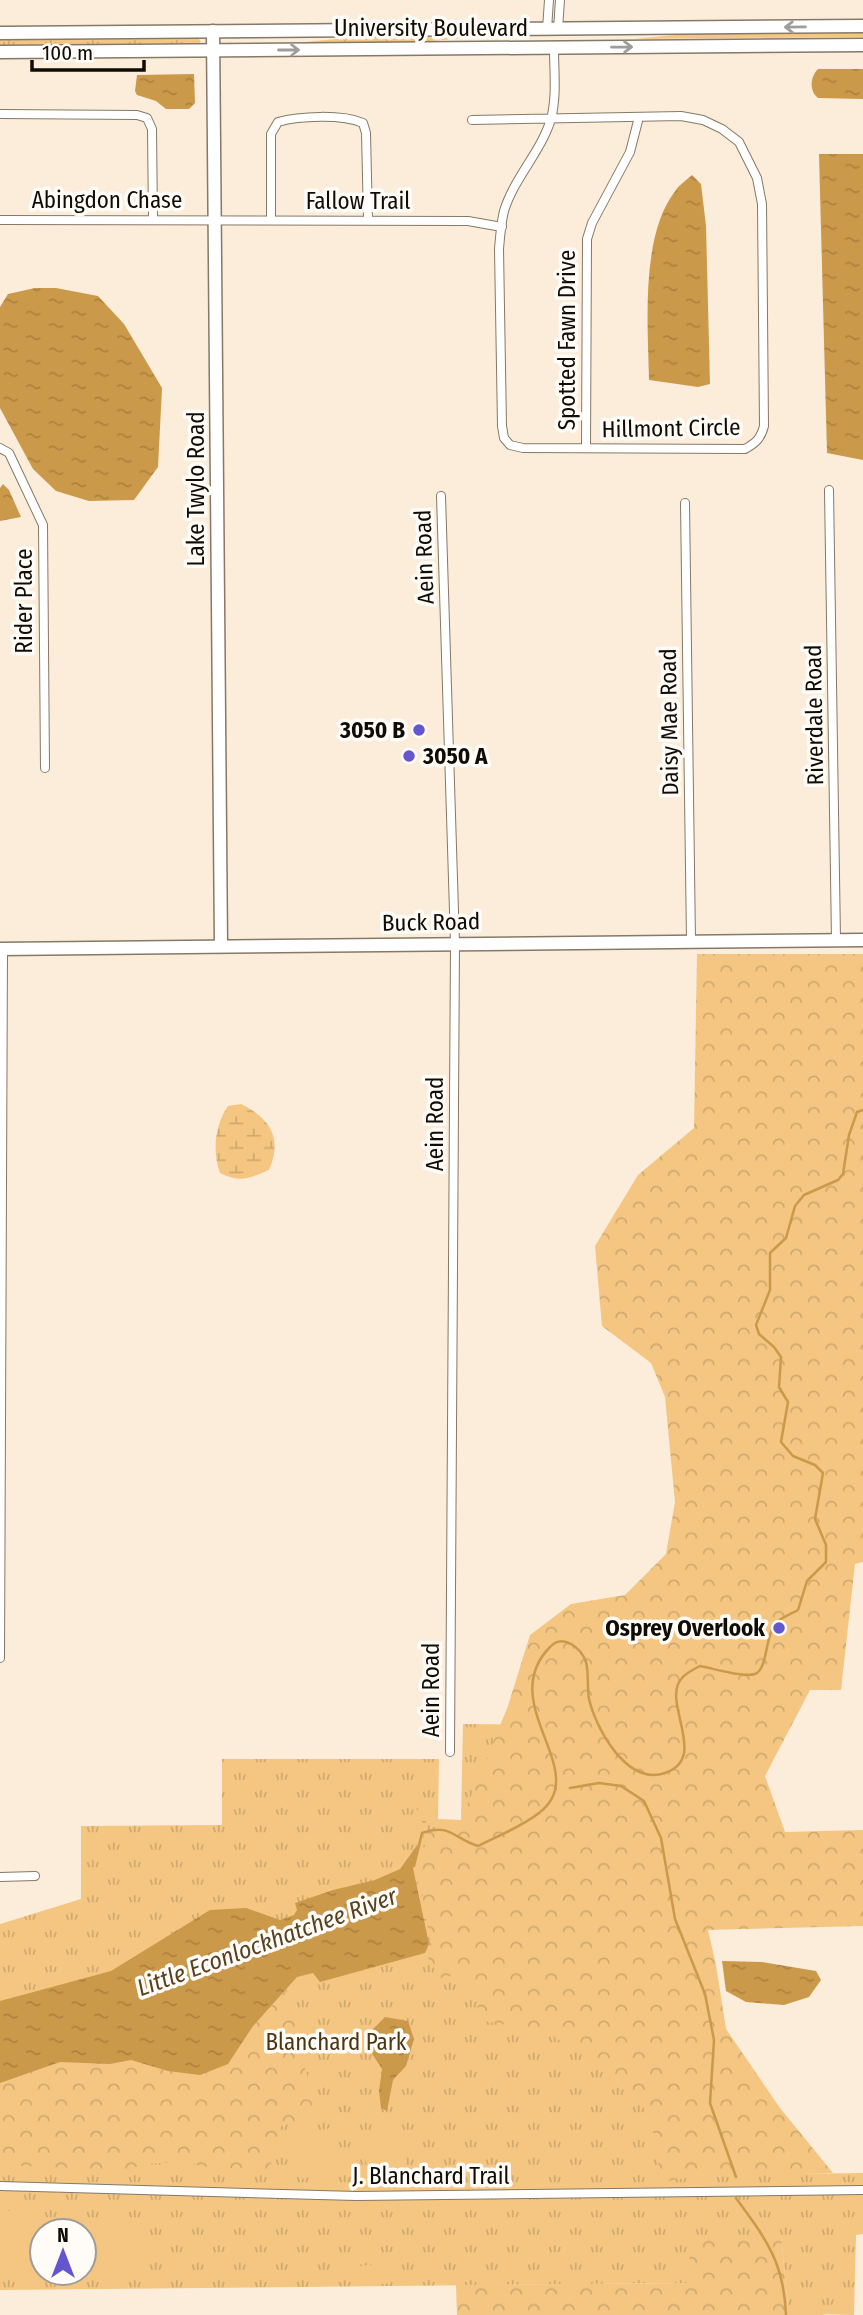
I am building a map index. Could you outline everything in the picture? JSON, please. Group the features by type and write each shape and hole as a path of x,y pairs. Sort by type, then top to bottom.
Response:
{"main road":[{"name":"University Boulevard","path":"0,33 863,26"},
{"path":"514,49 543,41 552,36 552,29"},
{"path":"554,48 566,38 593,29"},
{"name":"Lake Twylo Road","path":"213,31 220,946"},
{"name":"University Boulevard","path":"0,52 863,45"},
{"name":"Buck Road","path":"2,949 863,940"}],"street":[{"path":"549,0 552,29"},
{"path":"552,29 560,0"},
{"name":"Hillmont Circle","path":"551,118 681,116 703,120 722,129 739,142 757,177 762,204 764,426 762,435 755,444 745,449 523,448 510,445 504,438 499,249 504,211 516,184 545,137 551,118 555,101 554,48"},
{"path":"0,114 137,115 147,118 152,129 153,219"},
{"name":"Spotted Fawn Drive","path":"586,448 587,239 592,223 630,152 639,117"},
{"path":"271,220 271,134 278,122 291,118 352,118 363,123 366,133 368,220"},
{"path":"471,120 551,118"},
{"name":"Abingdon Chase","path":"0,220 214,220"},
{"name":"Fallow Trail","path":"214,220 468,221 502,227"},
{"name":"Rider Place","path":"0,448 9,453 43,525 45,768"},
{"name":"Riverdale Road","path":"829,490 836,940"},
{"name":"Aein Road","path":"442,496 455,943 450,1752"},
{"name":"Daisy Mae Road","path":"685,502 691,941"},
{"path":"0,1658 2,949"},
{"path":"0,1877 35,1876"},
{"name":"J. Blanchard Trail","path":"0,2186 356,2196 863,2190"}],"green space":[{"path":"863,33 863,37 634,39 686,34"},
{"path":"472,37 423,42 295,43 347,38"},
{"path":"199,39 199,43 0,45 0,40"},
{"path":"697,954 863,954 863,1562 855,1564 841,1690 810,1690 765,1776 785,1832 863,1830 863,1926 708,1930 726,2029 780,2108 833,2173 686,2178 662,2182 650,2115 625,2087 588,2056 543,2031 478,2020 477,1998 467,1972 440,1978 425,1953 429,1944 413,1868 422,1833 461,1820 508,1706 530,1635 571,1604 625,1595 666,1554 675,1502 665,1397 651,1363 602,1326 595,1246 638,1175 694,1128"},
{"path":"241,1104 266,1123 271,1130 275,1148 269,1170 250,1178 239,1179 220,1173 216,1147 220,1121 228,1106"},
{"name":"Blanchard Park","path":"463,1724 690,1727 691,2175 863,2173 863,2234 856,2235 854,2315 818,2314 788,2308 781,2235 690,2235 690,2283 0,2290 0,1924 81,1899 81,1826 222,1825 222,1759 439,1759 438,1819 461,1820"},
{"path":"417,1797 426,1825 422,1885 432,1947 425,1950 414,1902 414,1887 424,1842 420,1818 413,1802"},
{"path":"287,1989 316,2115 281,2126 269,2170 209,2167 178,2162 147,2164 123,2170 0,2165 0,2083 60,2062 110,2064 131,2060 168,2071 228,2064 253,2026"},
{"path":"394,2125 406,2165 370,2176 358,2136"},
{"path":"330,2128 341,2168 302,2179 290,2139"},
{"path":"0,2211 42,2211 42,2217 28,2217 28,2277 0,2277"},
{"path":"98,2222 143,2222 143,2277 98,2277"},
{"path":"690,2235 781,2235 788,2307 826,2315 457,2315 456,2285 689,2283"},
{"path":"389,2263 391,2283 361,2286 360,2266"}],"water":[{"path":"818,69 863,69 863,99 818,98 813,92 812,84"},
{"path":"194,74 195,103 189,109 166,109 156,101 137,95 135,91 137,75"},
{"path":"819,154 863,154 863,460 827,453"},
{"path":"692,175 701,184 706,226 710,384 698,387 649,380 649,281 656,231 664,209 676,190"},
{"path":"35,288 56,288 98,296 124,324 162,388 158,467 134,500 89,501 56,491 33,469 0,408 0,307 8,294"},
{"path":"3,484 9,490 21,517 0,521 0,488"},
{"path":"418,1844 413,1868 429,1944 425,1953 320,1982 313,1973 297,1977 253,2026 228,2064 200,2075 168,2071 131,2060 110,2064 60,2062 0,2083 0,2001 111,1971 210,1910 246,1908 280,1920 294,1915 297,1910 295,1903 375,1880 400,1869"},
{"path":"722,1961 762,1962 816,1971 821,1980 809,1997 784,2005 746,2002 726,1991"},
{"path":"385,2017 408,2021 414,2039 406,2066 393,2080 387,2111 381,2108 379,2091 382,2069 369,2049 371,2031"}],"waterway":[{"name":"Little Econlockhatchee River","path":"414,1866 422,1833 431,1830 445,1831 478,1846 532,1818 553,1796 556,1778 552,1757 536,1714 532,1691 536,1669 555,1643 560,1641 571,1644 584,1657 589,1699 598,1725 615,1752 638,1771 651,1775 665,1773 678,1766 684,1755 676,1700 677,1688 682,1678 700,1666 735,1674 755,1674 762,1666 769,1636 775,1624 798,1610 807,1581 826,1562 826,1545 815,1519 823,1473 815,1465 793,1456 781,1442 788,1402 779,1387 781,1357 759,1334 756,1325 770,1290 770,1253 786,1238 795,1206 804,1195 838,1180 843,1174 849,1135 857,1112 863,1110"},
{"path":"570,1788 599,1783 621,1786 644,1801 661,1838 675,1919 705,1994 714,2040 710,2103 736,2177"},
{"path":"736,2198 772,2252 782,2280 786,2315"}],"place":[{"name":"3050 B","path":"419,730"},
{"name":"3050 A","path":"409,756"},
{"name":"Osprey Overlook","path":"779,1628"}]}
